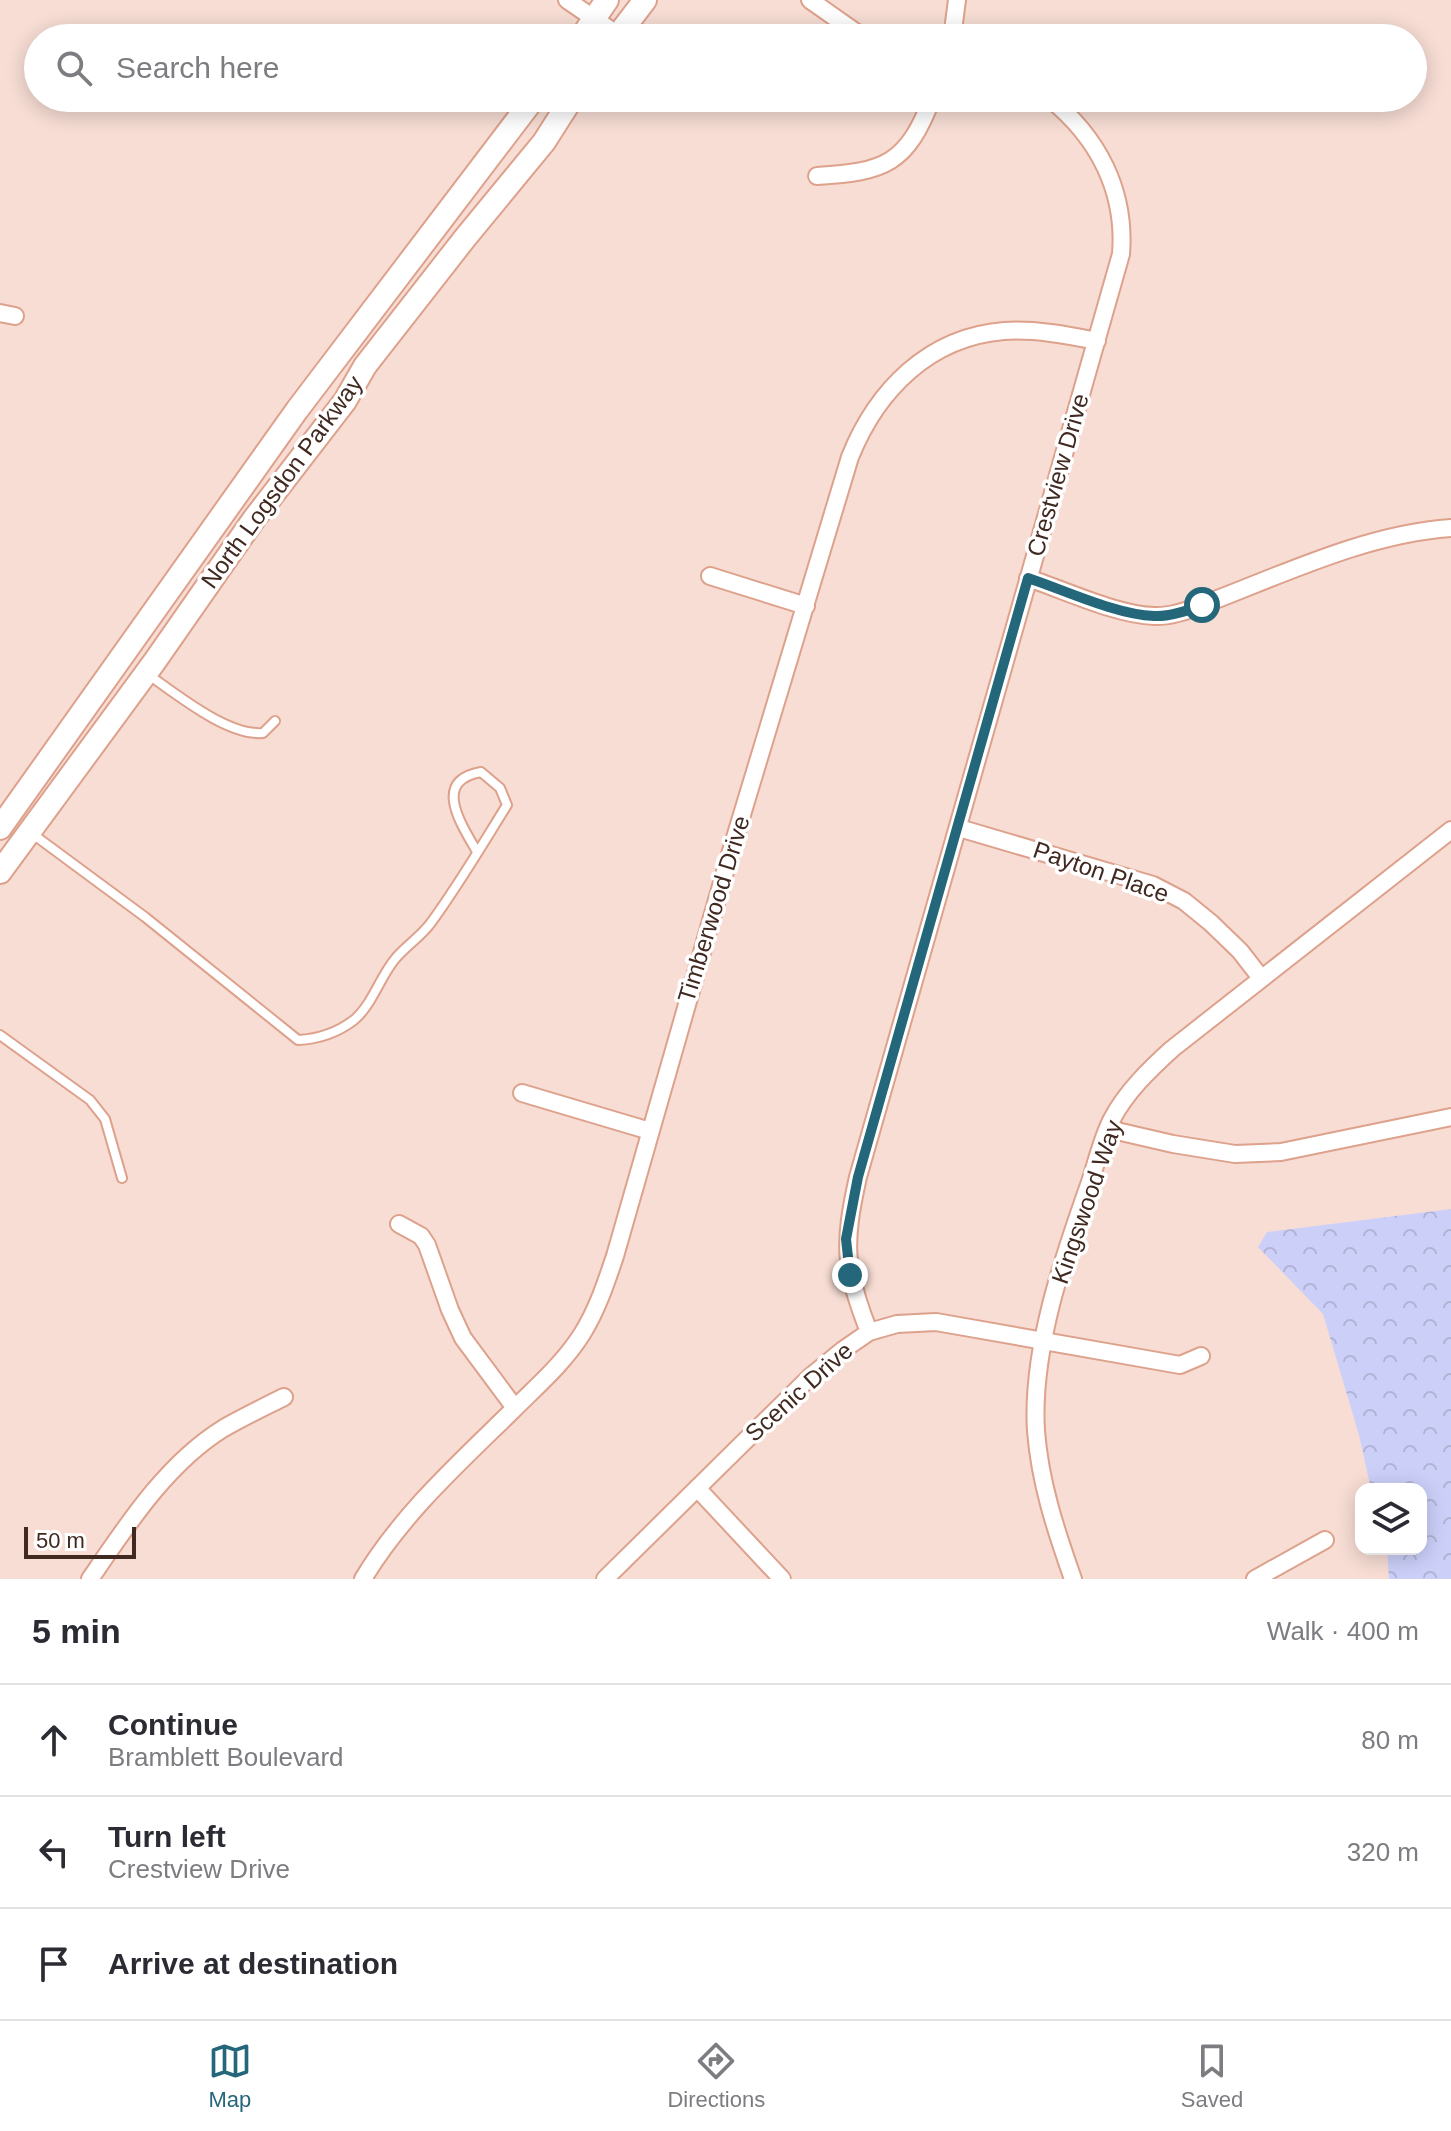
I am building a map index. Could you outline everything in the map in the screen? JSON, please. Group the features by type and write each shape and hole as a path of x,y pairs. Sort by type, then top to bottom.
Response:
{"main road":[{"path":"626,24 645,0"},
{"name":"North Logsdon Parkway","path":"0,828 131,640 374,306 523,112"},
{"name":"North Logsdon Parkway","path":"0,872 254,519 345,401 365,366 544,142 563,112"},
{"path":"374,306 399,323"},
{"path":"131,640 150,666"}],"street":[{"path":"567,0 601,9"},
{"path":"810,0 844,24"},
{"path":"954,24 957,0"},
{"path":"817,176 867,170 895,159 915,137 926,112"},
{"name":"Crestview Drive","path":"869,1332 850,1275 846,1239 858,1177 1121,254 1123,230 1119,205 1105,162 1078,124 1065,112"},
{"name":"Timberwood Drive","path":"363,1579 403,1523 548,1377 582,1334 595,1309 615,1256 850,457 869,416 896,382 947,346 986,334 1032,332 1097,341"},
{"path":"1028,578 1135,614 1156,617 1179,613 1371,543 1414,532 1451,528"},
{"path":"710,576 806,606"},
{"name":"Payton Place","path":"959,828 1153,885 1184,901 1211,923 1240,951 1261,978"},
{"name":"Kingswood Way","path":"1073,1579 1048,1502 1038,1455 1036,1403 1044,1339 1084,1199 1113,1118 1154,1066 1451,830"},
{"path":"522,1093 650,1131"},
{"path":"1108,1129 1235,1154 1281,1152 1451,1117"},
{"path":"399,1224 421,1236 427,1245 463,1338 515,1408"},
{"name":"Scenic Drive","path":"605,1579 810,1377 869,1332 897,1324 936,1322 1180,1365 1201,1356"},
{"path":"90,1579 148,1499 191,1454 225,1427 284,1397"},
{"path":"697,1488 782,1579"},
{"path":"1255,1579 1325,1540"}],"lane":[{"path":"150,666 188,703 249,734 263,733 275,721"},
{"path":"29,832 145,917 298,1040 332,1034 358,1017 394,959 430,923 477,852 507,805 500,788 481,772 468,774 457,782 452,796 460,821 477,852"},
{"path":"30,787 52,801"},
{"path":"0,1035 90,1100 105,1119 122,1178"}],"green space":[{"path":"1451,1209 1451,1579 1389,1579 1387,1555 1427,1555 1427,1483 1370,1483 1359,1435 1323,1314 1258,1247 1267,1232"}],"route":[{"path":"850,1275 846,1239 858,1177 1028,578 1135,614 1156,617 1202,605"}]}
